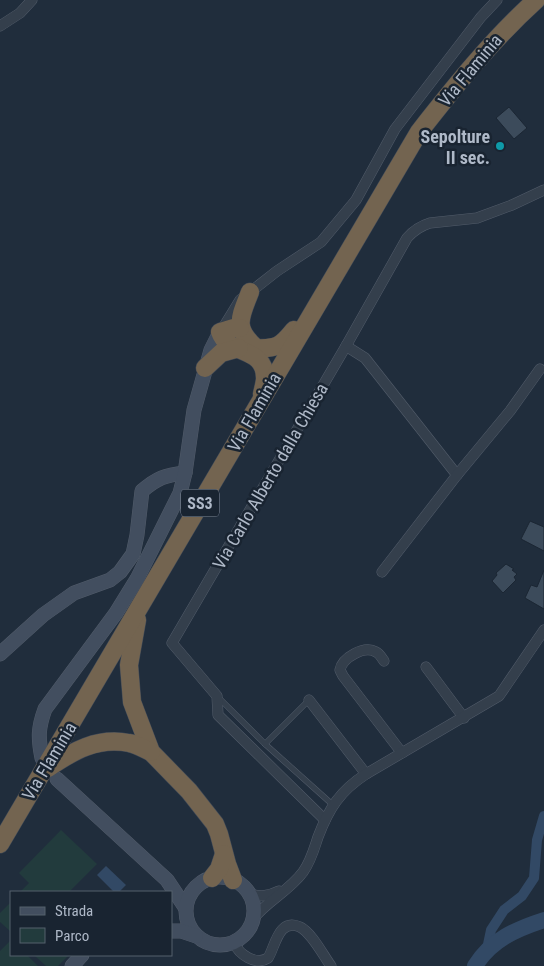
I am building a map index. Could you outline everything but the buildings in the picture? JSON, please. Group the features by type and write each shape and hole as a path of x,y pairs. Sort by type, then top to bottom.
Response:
{"highway":[{"name":"Via Flaminia","path":"0,844 47,770 139,607 419,132 455,86 511,22 536,0"},
{"path":"250,292 242,313 240,328 248,341 256,348 271,349 282,344 309,317"},
{"path":"240,328 220,332 222,338 229,345 257,356 262,365 265,378 261,399"},
{"path":"205,368 222,353 239,348"},
{"path":"139,607 129,665 132,702 151,752 205,810 219,834 233,880"},
{"path":"47,770 67,755 84,746 105,742 130,743 151,752"},
{"path":"204,882 219,869 224,854"}],"main road":[{"path":"172,931 181,931 196,936 208,944 216,946 234,943 248,931 253,919 254,906 249,894 242,885 233,880 220,877 185,888 167,880 47,770 39,740 39,725 45,709 99,638 137,578 180,493 185,473 194,410 211,350 220,332"},
{"path":"0,654 43,616 74,594 110,580 120,572 133,554 142,491 154,480 170,474 185,473"},
{"path":"167,880 186,912 188,925 196,936"},
{"path":"172,930 181,926 189,896 204,882"},
{"path":"72,966 81,956"}],"street":[{"path":"0,26 20,12 32,0"},
{"path":"220,332 240,300 277,271 322,242 356,200 395,129 481,17 498,0"},
{"name":"Via Carlo Alberto dalla Chiesa","path":"217,696 172,644 407,238 413,231 430,223 477,218 512,205 544,190"},
{"path":"346,346 365,358 457,475"},
{"path":"382,572 457,475 510,411 540,369"},
{"path":"253,919 259,911 290,888 305,869 313,854 325,820 333,805 346,789 366,774 499,696 544,630"},
{"path":"384,661 377,652 369,650 360,652 344,662 340,670 402,753"},
{"path":"426,667 464,718"},
{"path":"217,696 218,715 325,820"},
{"path":"309,700 366,774"},
{"path":"249,894 270,896 291,882 305,869"},
{"path":"234,943 242,958 258,964 268,958 279,933 289,926 296,926 306,932 331,966"}],"lane":[{"name":"Via Carlo Alberto dalla Chiesa","path":"217,696 265,744 333,805"},
{"path":"265,744 309,700"}],"green space":[{"path":"61,830 97,864 70,891 21,891 29,883 19,873"},
{"path":"10,903 10,931 0,922 0,913"},
{"path":"10,941 10,956 28,956 38,966 0,966 0,951"},
{"path":"35,956 68,956 58,966 46,966"}],"water":[{"path":"106,866 126,885 120,891 113,891 97,875"}],"waterway":[{"path":"487,949 491,930 504,910 522,896 534,878 537,840 544,816"},
{"path":"475,966 496,942 524,927 544,920"}],"place":[{"name":"Sepolture II sec.","path":"500,146"}]}
